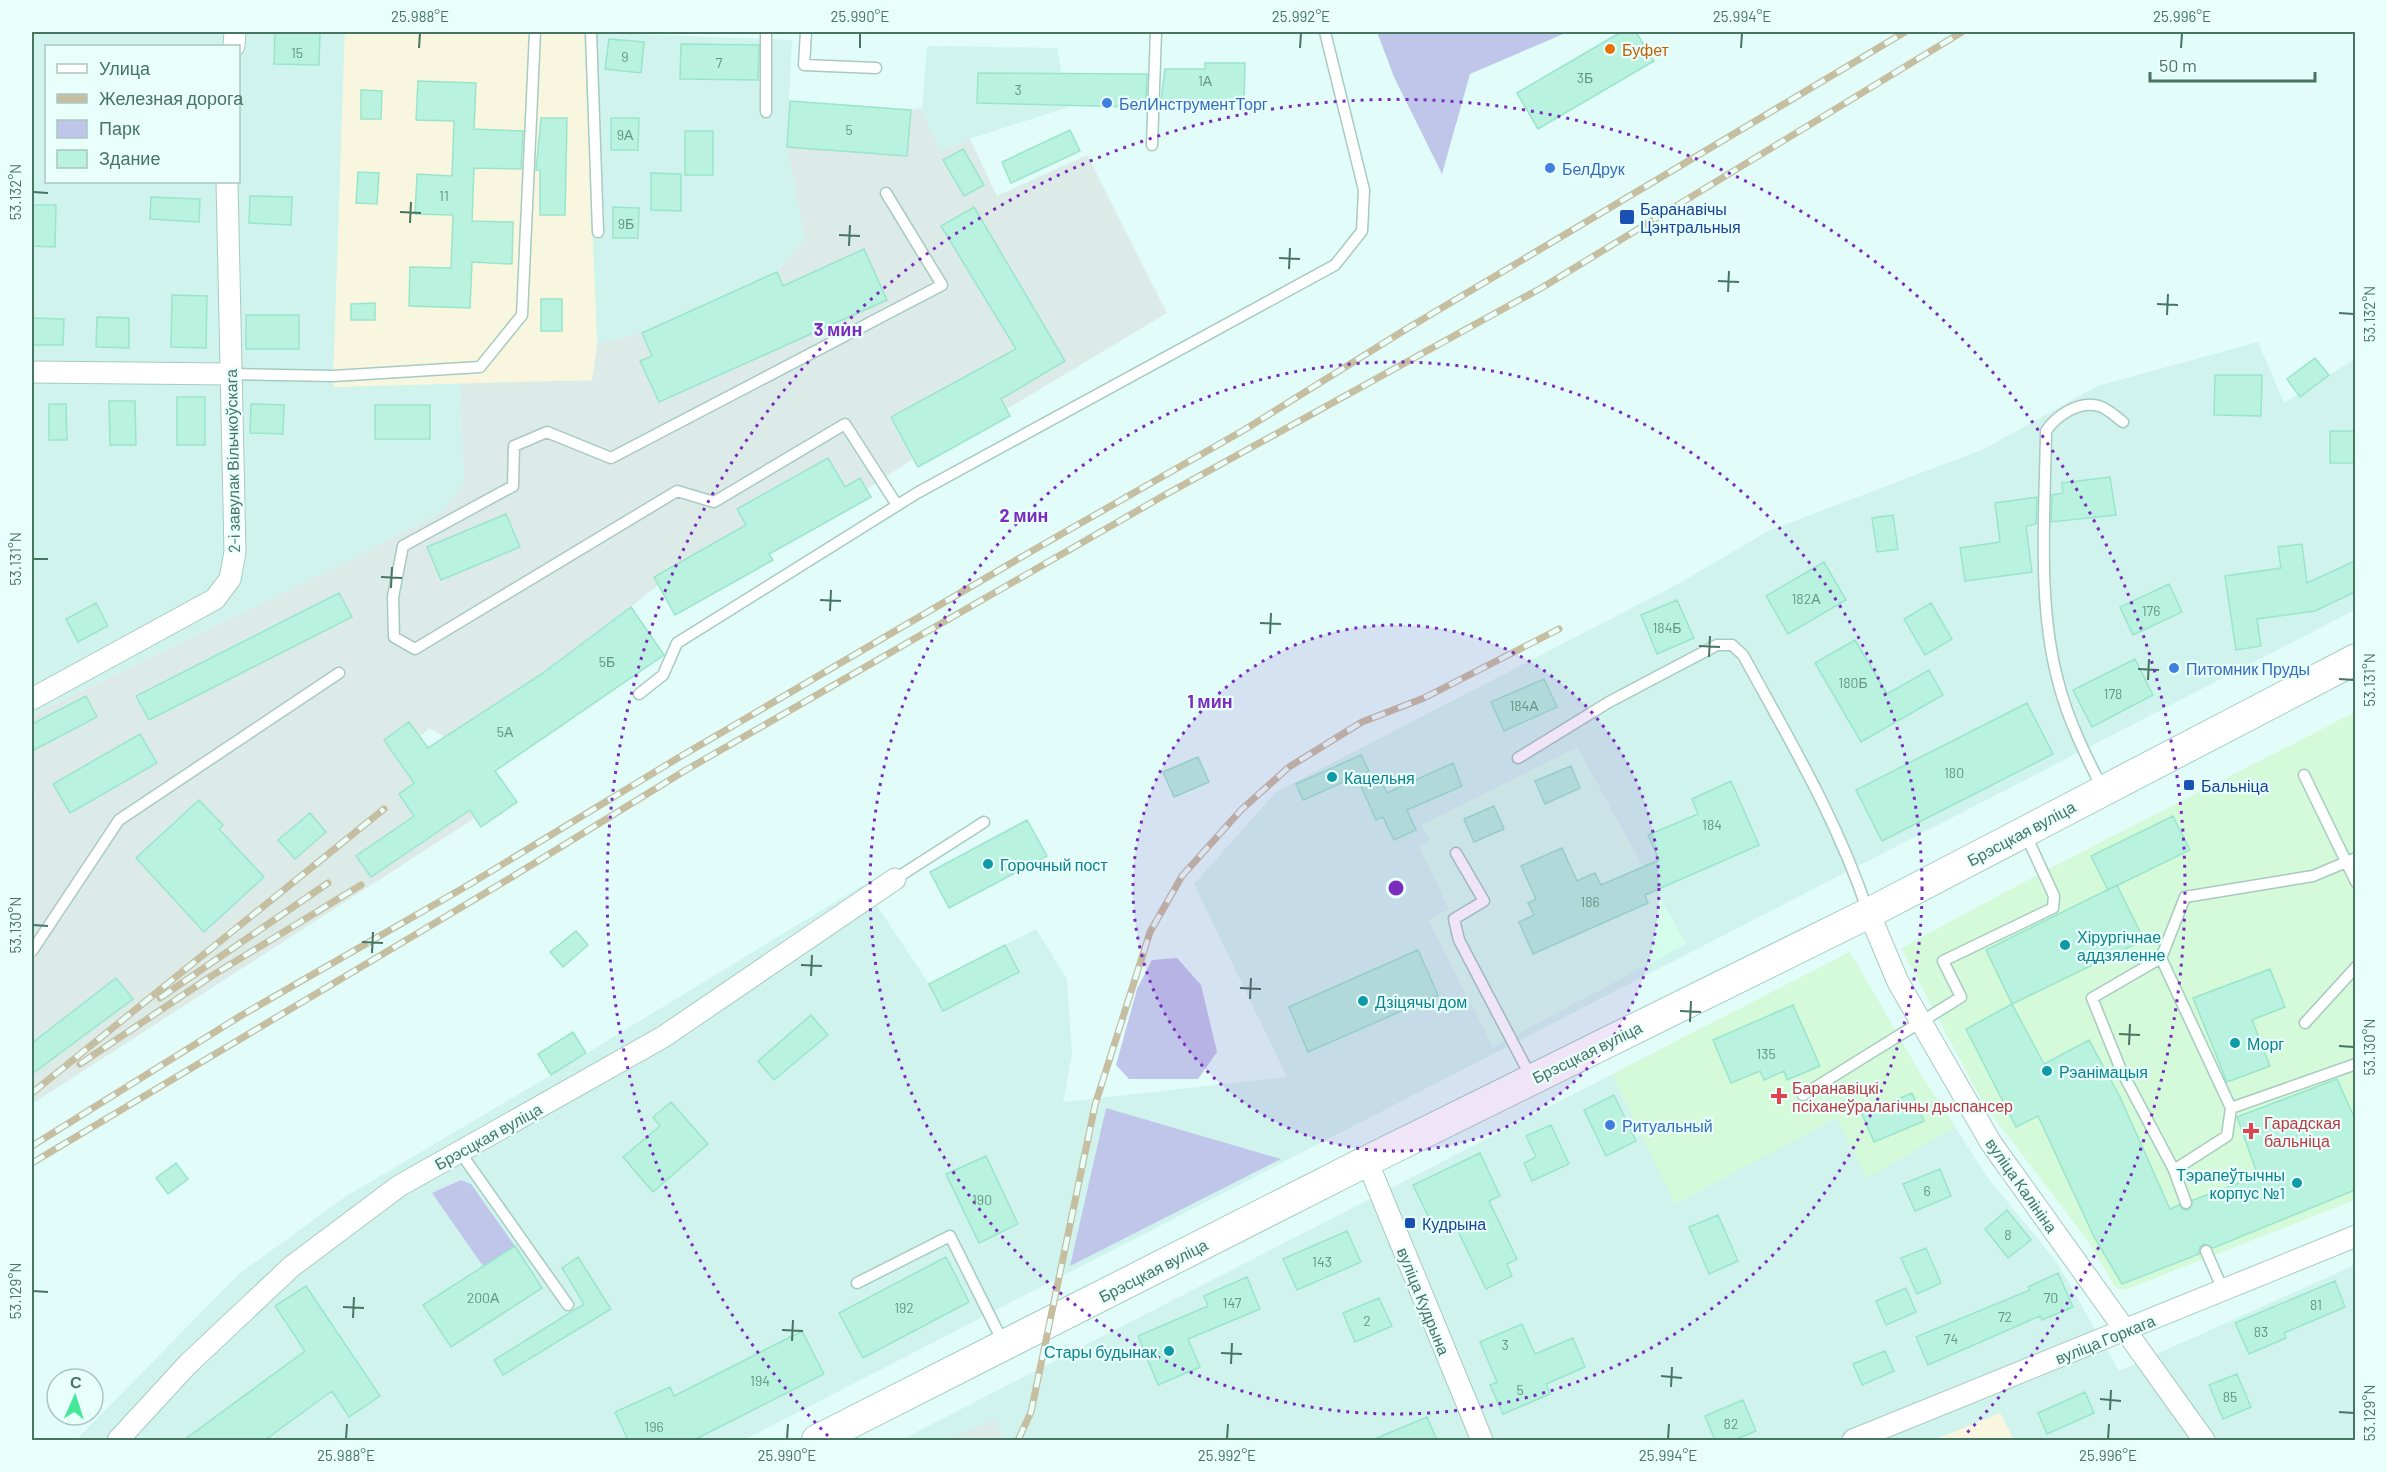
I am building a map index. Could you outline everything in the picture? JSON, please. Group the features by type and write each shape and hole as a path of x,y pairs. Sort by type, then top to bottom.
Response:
{"main road":[{"name":"Брэсцкая вуліца","path":"817,1440 1367,1161 1869,913 2355,659"}],"street":[{"name":"2-і завулак Вільчкоўскага","path":"32,699 215,599 230,579 235,552 227,183"},
{"path":"32,372 231,374"},
{"name":"Брэсцкая вуліца","path":"118,1440 188,1364 291,1267 399,1186 663,1037 895,879"},
{"name":"вуліца Калініна","path":"1869,913 1890,968 1991,1143 2204,1440"},
{"name":"вуліца Кудрына","path":"1367,1161 1482,1440"},
{"name":"вуліца Горкага","path":"1853,1440 2355,1236"}],"lane":[{"path":"231,374 333,376 480,368 522,315 535,32"},
{"path":"591,32 598,232"},
{"path":"766,32 766,112"},
{"path":"806,32 804,65 876,68"},
{"path":"1152,145 1156,32"},
{"path":"639,694 663,675 676,643 897,505 1335,265 1362,231 1364,190 1325,32"},
{"path":"885,194 942,285 611,458 547,432 514,446 513,486 403,546 393,597 394,637 415,649 676,491 714,502 845,424 897,505"},
{"path":"2103,790 2087,758 2058,682 2047,622 2046,431 2054,418 2081,406 2099,406 2122,422"},
{"path":"1518,758 1609,702 1717,645 1732,645 1743,655 1827,807 1845,845 1869,913"},
{"path":"32,951 119,819 339,673"},
{"path":"2304,775 2351,860 2355,882"},
{"path":"895,879 984,822"},
{"path":"1803,1095 1961,997 1943,961 2053,908 2054,896 2024,831"},
{"path":"1456,853 1484,901 1454,920 1459,940 1532,1079"},
{"path":"2186,1203 2174,1170 2121,1070 2092,998 2161,958 2185,897 2313,876 2351,860"},
{"path":"2161,958 2232,1108 2227,1136 2174,1170"},
{"path":"2305,1023 2355,967"},
{"path":"2232,1108 2355,1064"},
{"path":"459,1152 568,1305"},
{"path":"857,1283 950,1236 1005,1345"},
{"path":"2206,1251 2223,1290"}],"shaded area":[{"path":"32,32 345,32 333,387 460,382 464,485 443,511 341,565 32,715"},
{"path":"345,32 584,32 597,344 592,380 333,387"},
{"path":"584,32 792,40 787,147 805,240 777,272 642,333 597,344"},
{"path":"927,46 1057,48 1068,107 970,139 940,152 922,108"},
{"path":"790,101 911,110 922,108 940,152 970,139 997,196 1087,155 1167,313 1007,409 1010,416 918,467 913,459 867,489 871,497 769,553 773,560 675,615 658,585 631,607 664,654 583,712 551,668 535,679 565,725 467,789 445,737 429,728 420,737 475,818 32,1104 32,800 35,798 32,792 32,715 341,565 443,511 464,484 460,382 592,380 597,344 642,333 777,272 805,240 787,147"},
{"path":"2258,342 2284,403 2355,359 2355,610 744,1440 76,1440 89,1427 105,1427 105,1410 240,1273 348,1195 551,1075 863,885 929,984 1036,929 1067,979 1072,1055 1063,1102 1287,1077 1194,884 1276,792 1680,583 1768,531 1984,449 2097,386"},
{"path":"2355,712 2355,1200 2125,1290 2116,1288 2087,1240 1983,1103 1901,948 2043,872"},
{"path":"1577,747 1686,944 1493,1047 1428,920 1449,909 1419,847 1430,840 1421,825"},
{"path":"1850,952 1918,1070 1988,1178 2056,1261 2119,1371 2355,1265 2355,1440 901,1440"},
{"name":"Баранавіцкі псіханеўралагічны дыспансер","path":"1850,952 1918,1070 1955,1127 1867,1178 1837,1118 1675,1204 1612,1074"},
{"path":"2000,1413 2014,1440 1934,1440"},
{"path":"996,1419 1003,1440 945,1440"}],"green space":[{"path":"1377,32 1568,32 1470,74 1442,174 1394,77"},
{"path":"1177,958 1201,985 1217,1052 1198,1079 1129,1079 1116,1065 1137,989 1152,960"},
{"path":"1106,1108 1281,1159 1070,1266"},
{"path":"461,1180 471,1184 515,1246 483,1266 432,1193"}],"building":[{"path":"275,32 320,33 319,65 274,64"},
{"path":"1621,32 1636,32 1654,61 1538,129 1517,93"},
{"path":"609,39 644,42 641,73 605,69"},
{"path":"681,44 759,45 758,80 680,79"},
{"path":"1205,63 1245,63 1244,102 1161,101 1165,69 1205,69"},
{"path":"978,73 1147,74 1146,100 1136,100 1136,107 977,103"},
{"path":"418,81 476,83 474,129 523,131 521,169 474,168 472,221 513,222 512,264 472,262 470,308 409,306 410,267 451,268 453,215 415,214 417,174 452,176 454,121 416,120"},
{"path":"361,90 382,91 381,119 361,119"},
{"path":"790,101 911,110 907,156 787,147"},
{"path":"541,118 567,118 565,215 540,215 540,170 536,170"},
{"path":"611,118 639,118 638,150 611,150"},
{"path":"1070,130 1080,151 1011,183 1002,162"},
{"path":"685,131 713,131 713,175 685,175"},
{"path":"963,149 984,185 964,196 943,160"},
{"path":"358,172 379,173 377,204 356,203"},
{"path":"651,173 681,174 681,211 651,210"},
{"path":"250,196 292,197 291,225 249,223"},
{"path":"151,197 200,199 199,222 150,219"},
{"path":"32,205 56,205 55,247 32,246"},
{"path":"613,207 639,208 638,238 613,238"},
{"path":"974,207 1065,361 1001,399 1010,416 918,467 891,417 1016,349 941,226"},
{"path":"864,249 887,300 659,402 640,361 652,356 642,333 777,272 783,286"},
{"path":"172,295 207,296 206,348 171,347"},
{"path":"541,299 562,299 562,331 541,331"},
{"path":"375,303 375,320 351,320 351,304"},
{"path":"246,315 299,315 299,349 246,349"},
{"path":"97,317 129,318 129,348 96,347"},
{"path":"32,318 64,319 63,345 32,345"},
{"path":"2315,358 2329,375 2300,397 2287,379"},
{"path":"2215,375 2262,375 2261,416 2214,415"},
{"path":"177,397 205,397 205,445 177,445"},
{"path":"109,401 135,401 136,445 110,445"},
{"path":"49,404 66,404 67,440 49,440"},
{"path":"251,404 284,405 283,434 250,433"},
{"path":"375,405 430,405 430,439 375,439"},
{"path":"2330,431 2354,431 2354,463 2330,463"},
{"path":"828,458 845,487 860,478 871,497 769,554 773,560 675,615 654,577 746,525 737,509"},
{"path":"2110,477 2116,515 2051,522 2052,495 2063,493 2062,483"},
{"path":"2037,497 2036,524 2026,526 2032,572 1965,581 1960,548 2000,542 1995,503"},
{"path":"506,514 520,547 441,580 427,547"},
{"path":"1893,515 1898,549 1877,552 1872,518"},
{"path":"2302,544 2307,583 2355,561 2355,592 2315,611 2257,619 2261,646 2236,650 2225,576 2281,568 2278,547"},
{"path":"1824,562 1846,600 1788,634 1766,596"},
{"path":"2169,584 2182,612 2133,635 2120,607"},
{"path":"339,593 352,617 149,720 136,696"},
{"path":"1677,600 1694,638 1657,654 1641,615"},
{"path":"96,603 108,626 78,642 66,619"},
{"path":"1931,603 1952,639 1925,655 1904,619"},
{"path":"631,607 664,655 495,771 517,802 481,827 470,810 371,877 356,856 414,816 399,794 414,783 384,740 409,722 428,748 543,673"},
{"path":"1855,640 1887,694 1929,670 1943,695 1861,742 1815,663"},
{"path":"2135,659 2153,695 2092,727 2073,690"},
{"path":"1544,679 1557,707 1504,731 1491,702"},
{"path":"86,696 97,717 32,751 32,724"},
{"path":"2027,703 2053,754 1882,841 1856,790"},
{"path":"140,734 157,763 70,813 53,784"},
{"name":"Кацельня","path":"1361,755 1369,771 1303,800 1296,784"},
{"path":"1198,757 1209,782 1174,797 1163,772"},
{"path":"1453,763 1462,786 1407,810 1416,830 1394,840 1383,817 1376,820 1361,786 1380,778 1387,793"},
{"path":"1571,766 1580,788 1545,804 1535,781"},
{"path":"1731,781 1759,845 1645,895 1648,903 1533,954 1519,922 1534,915 1528,903 1536,899 1521,866 1562,848 1577,881 1595,873 1601,885 1659,860 1648,835 1698,814 1692,799"},
{"path":"199,800 223,825 219,829 264,877 204,932 136,858"},
{"path":"1494,806 1504,829 1474,842 1464,819"},
{"path":"310,813 326,832 295,859 278,840"},
{"path":"2173,816 2190,850 2108,890 2091,856"},
{"name":"Горочный пост","path":"1027,820 1047,856 949,908 930,872"},
{"name":"Хірургічнае аддзяленне","path":"2117,885 2144,940 2012,1004 1986,950"},
{"path":"576,931 588,945 563,967 550,952"},
{"path":"1005,945 1019,972 943,1011 929,984"},
{"name":"Дзіцячы дом","path":"1418,950 1438,995 1308,1052 1289,1007"},
{"name":"Морг","path":"2270,969 2285,1007 2252,1020 2270,1066 2227,1082 2193,998"},
{"path":"116,978 133,999 32,1074 32,1043"},
{"name":"Тэрапеўтычны корпус №1","path":"2012,1004 2044,1064 2089,1040 2120,1097 2170,1209 2179,1205 2184,1210 2189,1210 2193,1200 2258,1176 2237,1117 2337,1079 2355,1119 2355,1190 2213,1248 2204,1244 2200,1247 2199,1254 2122,1284 2094,1237 2038,1116 2016,1127 1966,1029"},
{"path":"1793,1005 1820,1066 1787,1080 1784,1071 1764,1080 1760,1071 1731,1083 1713,1040"},
{"path":"811,1015 828,1035 774,1080 758,1061"},
{"path":"573,1032 586,1053 551,1075 538,1054"},
{"path":"1912,1093 1924,1121 1874,1142 1862,1114"},
{"name":"Ритуальный","path":"1614,1095 1636,1141 1606,1156 1584,1110"},
{"path":"671,1102 708,1144 653,1192 623,1157 660,1126 653,1117"},
{"path":"1551,1125 1569,1164 1532,1181 1524,1163 1536,1157 1526,1136"},
{"path":"1480,1153 1500,1196 1489,1201 1517,1259 1507,1264 1512,1276 1486,1289 1454,1223 1436,1232 1413,1185"},
{"path":"986,1156 1018,1224 979,1243 946,1174"},
{"path":"176,1163 188,1179 168,1194 156,1178"},
{"path":"1940,1169 1951,1196 1915,1211 1903,1184"},
{"path":"2007,1210 2031,1240 2008,1258 1985,1229"},
{"path":"1718,1215 1738,1261 1709,1274 1689,1227"},
{"path":"1347,1231 1361,1262 1297,1290 1283,1259"},
{"path":"515,1246 542,1288 451,1347 423,1305"},
{"path":"1926,1248 1941,1283 1917,1294 1901,1258"},
{"path":"578,1257 611,1309 503,1375 494,1360 584,1304 562,1268"},
{"path":"946,1257 969,1302 863,1358 839,1313"},
{"path":"2058,1273 2073,1307 2042,1320 2040,1316 1928,1365 1916,1337 2030,1290 2028,1287"},
{"path":"1247,1277 1260,1309 1188,1339 1200,1367 1158,1385 1138,1336 1208,1306 1204,1296"},
{"path":"2335,1281 2345,1307 2284,1333 2286,1338 2249,1354 2235,1323"},
{"path":"306,1286 380,1396 349,1417 332,1391 265,1440 184,1440 305,1351 275,1306"},
{"path":"1906,1288 1916,1312 1886,1325 1876,1301"},
{"path":"1379,1298 1392,1326 1355,1342 1343,1313"},
{"path":"1522,1324 1535,1354 1573,1338 1585,1367 1546,1384 1550,1394 1503,1414 1490,1385 1497,1382 1480,1342"},
{"path":"802,1331 824,1374 694,1440 628,1440 615,1412 670,1387 674,1396"},
{"path":"1885,1351 1894,1371 1862,1385 1853,1364"},
{"path":"2237,1374 2251,1407 2223,1419 2209,1385"},
{"path":"2085,1392 2094,1413 2047,1434 2038,1413"},
{"path":"1743,1400 1756,1431 1734,1440 1715,1440 1705,1416"},
{"path":"1427,1417 1437,1440 1372,1440"}],"railway":[{"path":"32,1146 242,1015 465,887 678,758 1037,548 1244,430 1408,328 1905,32"},
{"path":"32,1163 502,883 686,770 1163,496 1543,287 1962,32"},
{"path":"1018,1440 1031,1412 1095,1105 1150,932 1182,876 1241,810 1289,767 1362,722 1424,698 1559,629"},
{"path":"32,1093 384,809"},
{"path":"160,998 328,883"},
{"path":"80,1064 213,975 361,885"}],"place":[{"name":"Буфет","path":"1610,49"},
{"name":"БелИнструментТорг","path":"1107,103"},
{"name":"БелДрук","path":"1550,168"},
{"name":"Баранавічы Цэнтральныя","path":"1627,217"},
{"name":"Питомник Пруды","path":"2174,668"},
{"name":"Кацельня","path":"1332,777"},
{"name":"Бальніца","path":"2189,785"},
{"name":"Горочный пост","path":"988,864"},
{"name":"Хірургічнае аддзяленне","path":"2065,945"},
{"name":"Дзіцячы дом","path":"1363,1001"},
{"name":"Морг","path":"2235,1043"},
{"name":"Рэанімацыя","path":"2047,1071"},
{"name":"Баранавіцкі псіханеўралагічны дыспансер","path":"1779,1096"},
{"name":"Ритуальный","path":"1610,1125"},
{"name":"Гарадская бальніца","path":"2251,1131"},
{"name":"Тэрапеўтычны корпус №1","path":"2297,1183"},
{"name":"Кудрына","path":"1410,1223"},
{"name":"Стары будынак","path":"1169,1351"}]}
